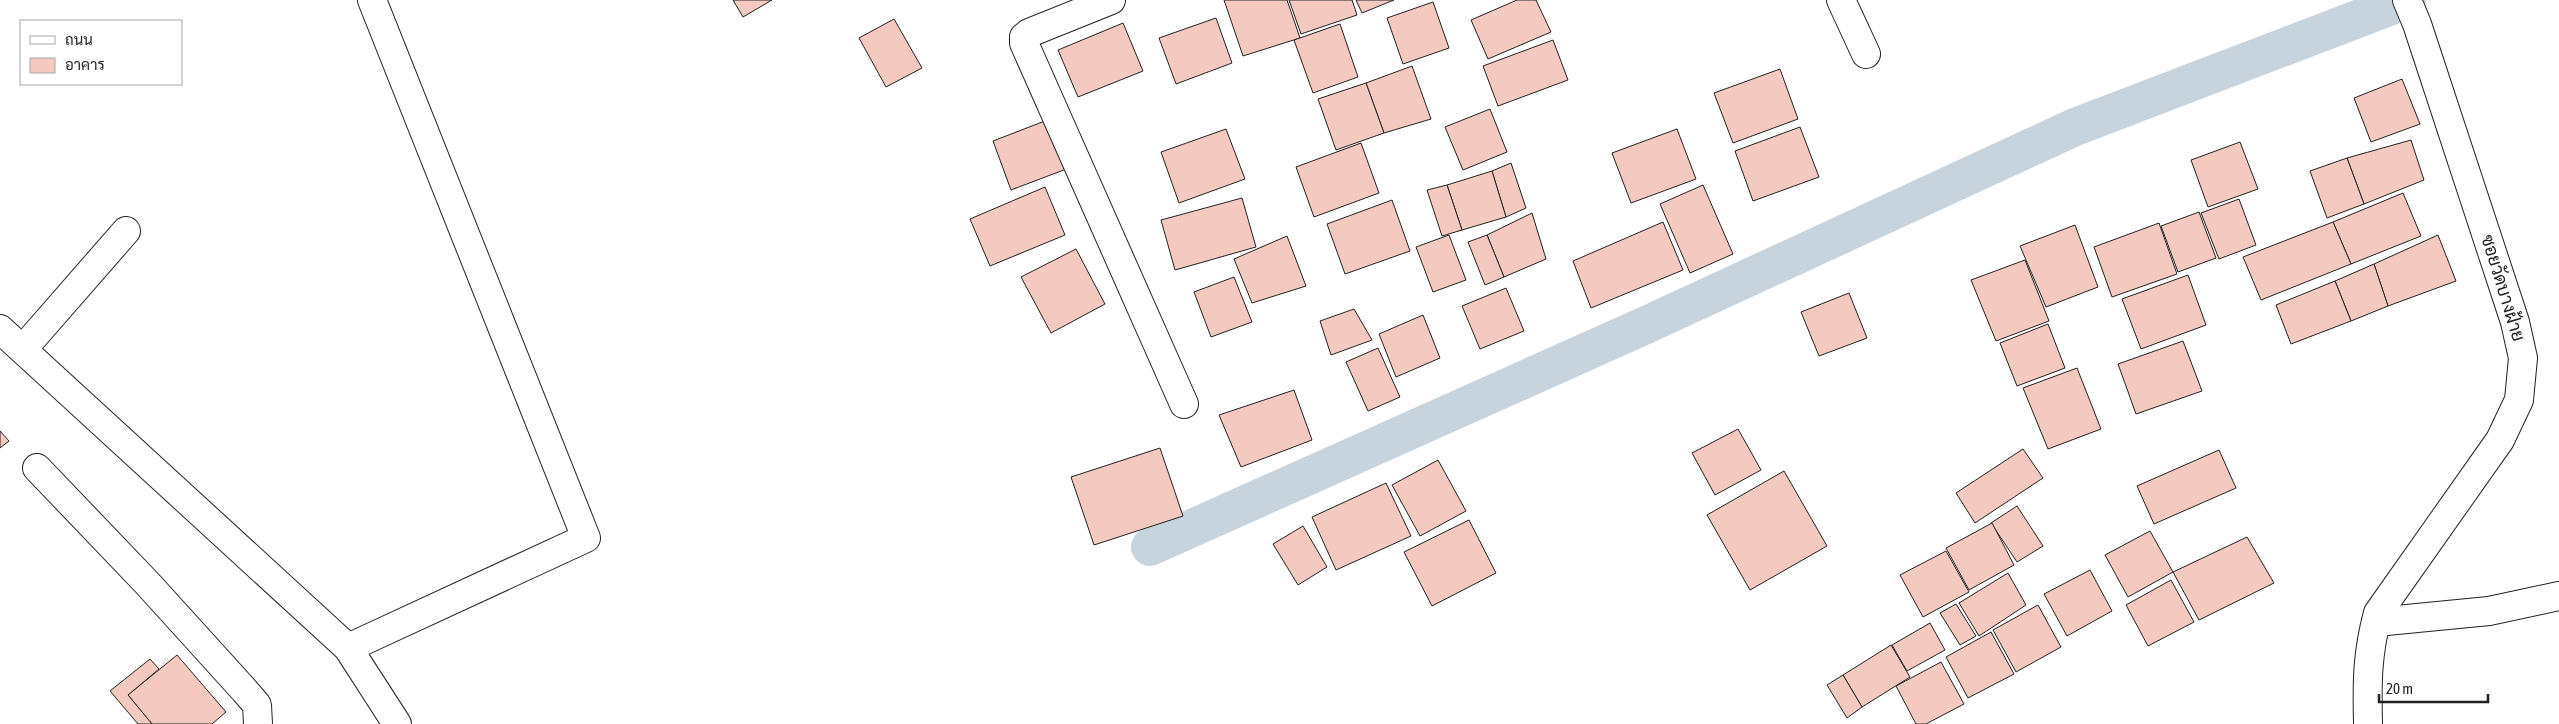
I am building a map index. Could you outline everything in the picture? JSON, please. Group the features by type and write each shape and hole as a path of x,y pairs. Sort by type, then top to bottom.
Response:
{"street":[{"path":"348,648 586,538 372,0"},
{"path":"1111,0 1029,33 1024,38 1024,43 1184,404"},
{"path":"1841,0 1866,54"},
{"name":"ซอยวัดบางฝ้าย","path":"2368,724 2367,665 2378,613 2500,440 2519,400 2523,358 2512,312 2417,24 2407,0"},
{"path":"22,349 126,231"},
{"path":"0,329 348,648 397,724"},
{"path":"37,468 148,584 245,690 257,706 258,724"},
{"path":"2376,622 2489,611 2559,596"}],"building":[{"path":"733,0 772,0 743,17"},
{"path":"1224,0 1287,0 1300,38 1243,56"},
{"path":"1289,0 1352,0 1357,15 1301,34"},
{"path":"1356,0 1394,0 1362,13"},
{"path":"1517,0 1536,0 1551,32 1488,59 1471,20"},
{"path":"1433,2 1449,48 1403,64 1387,18"},
{"path":"1216,18 1232,63 1176,84 1159,38"},
{"path":"894,19 922,68 886,87 859,38"},
{"path":"1123,23 1143,71 1078,97 1058,50"},
{"path":"1340,24 1358,77 1313,93 1294,40"},
{"path":"1553,40 1568,80 1498,106 1483,66"},
{"path":"1412,66 1431,119 1384,133 1366,83"},
{"path":"1780,69 1798,119 1733,143 1714,93"},
{"path":"2402,79 2420,124 2371,142 2354,98"},
{"path":"1366,83 1384,133 1336,150 1318,99"},
{"path":"1490,109 1507,152 1463,170 1445,127"},
{"path":"1050,119 1069,168 1011,190 993,141"},
{"path":"1800,127 1819,177 1753,201 1735,151"},
{"path":"1226,129 1245,179 1179,203 1161,152"},
{"path":"1677,129 1696,179 1631,203 1612,153"},
{"path":"2411,140 2424,180 2364,204 2347,158"},
{"path":"2240,142 2258,189 2208,207 2191,160"},
{"path":"1361,143 1379,193 1314,217 1296,167"},
{"path":"2347,158 2364,204 2327,218 2310,171"},
{"path":"1511,163 1526,208 1506,217 1492,171"},
{"path":"1492,171 1506,217 1462,230 1447,185"},
{"path":"1447,185 1462,230 1442,236 1427,190"},
{"path":"1703,185 1733,254 1690,273 1660,204"},
{"path":"1045,187 1065,235 990,266 970,219"},
{"path":"2403,193 2421,236 2351,264 2333,222"},
{"path":"1242,198 1256,247 1175,270 1161,220"},
{"path":"2239,199 2256,245 2219,259 2201,213"},
{"path":"1392,200 1410,251 1345,274 1327,224"},
{"path":"2199,212 2216,258 2178,272 2161,226"},
{"path":"1532,213 1546,259 1504,277 1487,235"},
{"path":"1663,222 1683,270 1591,308 1573,261"},
{"path":"2333,222 2351,264 2261,300 2243,257"},
{"path":"2159,223 2177,274 2112,297 2094,247"},
{"path":"2075,225 2098,287 2046,307 2020,246"},
{"path":"1449,235 1466,280 1433,292 1416,247"},
{"path":"1487,235 1504,277 1485,285 1468,242"},
{"path":"2438,235 2456,281 2388,306 2374,264"},
{"path":"1287,236 1306,286 1252,303 1234,259"},
{"path":"1076,249 1105,304 1051,333 1021,277"},
{"path":"2025,260 2049,321 1996,341 1971,280"},
{"path":"2374,264 2388,306 2351,321 2335,281"},
{"path":"2188,275 2206,325 2141,349 2122,299"},
{"path":"1234,277 1252,322 1211,337 1194,292"},
{"path":"2335,281 2351,321 2291,344 2276,305"},
{"path":"1506,288 1524,331 1480,349 1462,306"},
{"path":"1849,293 1867,338 1819,356 1801,312"},
{"path":"1354,309 1372,340 1331,355 1320,321"},
{"path":"1423,315 1440,358 1396,377 1379,334"},
{"path":"2048,324 2065,368 2017,386 2000,343"},
{"path":"2183,341 2202,391 2136,414 2118,364"},
{"path":"1378,348 1400,397 1368,411 1346,362"},
{"path":"2077,368 2101,429 2048,449 2023,388"},
{"path":"1294,390 1312,440 1241,467 1219,415"},
{"path":"1738,429 1761,470 1715,495 1692,453"},
{"path":"0,431 9,441 0,448"},
{"path":"1160,448 1183,516 1094,545 1071,477"},
{"path":"2023,449 2043,478 1975,523 1956,493"},
{"path":"2219,450 2236,488 2154,524 2137,486"},
{"path":"1438,460 1466,511 1420,536 1392,485"},
{"path":"1784,471 1827,546 1750,590 1707,515"},
{"path":"1386,483 1411,536 1336,570 1312,517"},
{"path":"2017,506 2043,546 2017,562 1991,523"},
{"path":"1469,520 1496,573 1432,606 1404,552"},
{"path":"1992,523 2014,565 1969,590 1946,548"},
{"path":"1303,526 1327,567 1298,585 1273,544"},
{"path":"2150,531 2173,572 2128,597 2105,555"},
{"path":"2247,537 2274,583 2199,620 2173,572"},
{"path":"1946,551 1969,592 1923,617 1900,575"},
{"path":"2090,570 2112,611 2067,636 2044,594"},
{"path":"2008,573 2026,605 1979,636 1959,603"},
{"path":"2171,580 2194,622 2148,646 2126,605"},
{"path":"1956,604 1976,636 1960,645 1940,613"},
{"path":"2038,605 2061,647 2016,672 1993,630"},
{"path":"1930,623 1945,650 1907,671 1892,645"},
{"path":"1991,632 2014,674 1968,698 1946,657"},
{"path":"1891,645 1910,677 1862,707 1843,675"},
{"path":"177,655 226,712 212,724 152,724 128,695"},
{"path":"150,659 159,669 128,695 152,724 138,724 110,691"},
{"path":"1941,662 1964,704 1926,724 1916,724 1896,686"},
{"path":"1843,675 1862,707 1847,718 1827,685"}],"waterway":[{"path":"1150,547 1646,325 2075,127 2407,0"}]}
